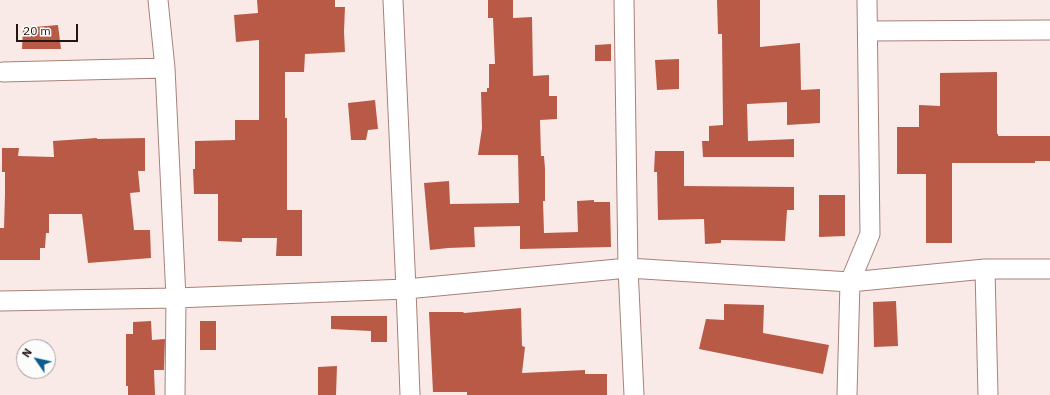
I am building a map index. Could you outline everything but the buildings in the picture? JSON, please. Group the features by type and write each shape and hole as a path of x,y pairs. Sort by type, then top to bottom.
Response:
{"street":[{"path":"158,0 165,68 176,298 175,395"},
{"path":"393,0 410,395"},
{"path":"624,0 628,268 634,395"},
{"path":"847,395 850,282 870,234 867,0"},
{"path":"868,31 1050,30"},
{"path":"3,72 165,68"},
{"path":"0,301 176,298 406,289 628,268 850,282 985,269 1050,269"},
{"path":"985,269 988,395"}]}
